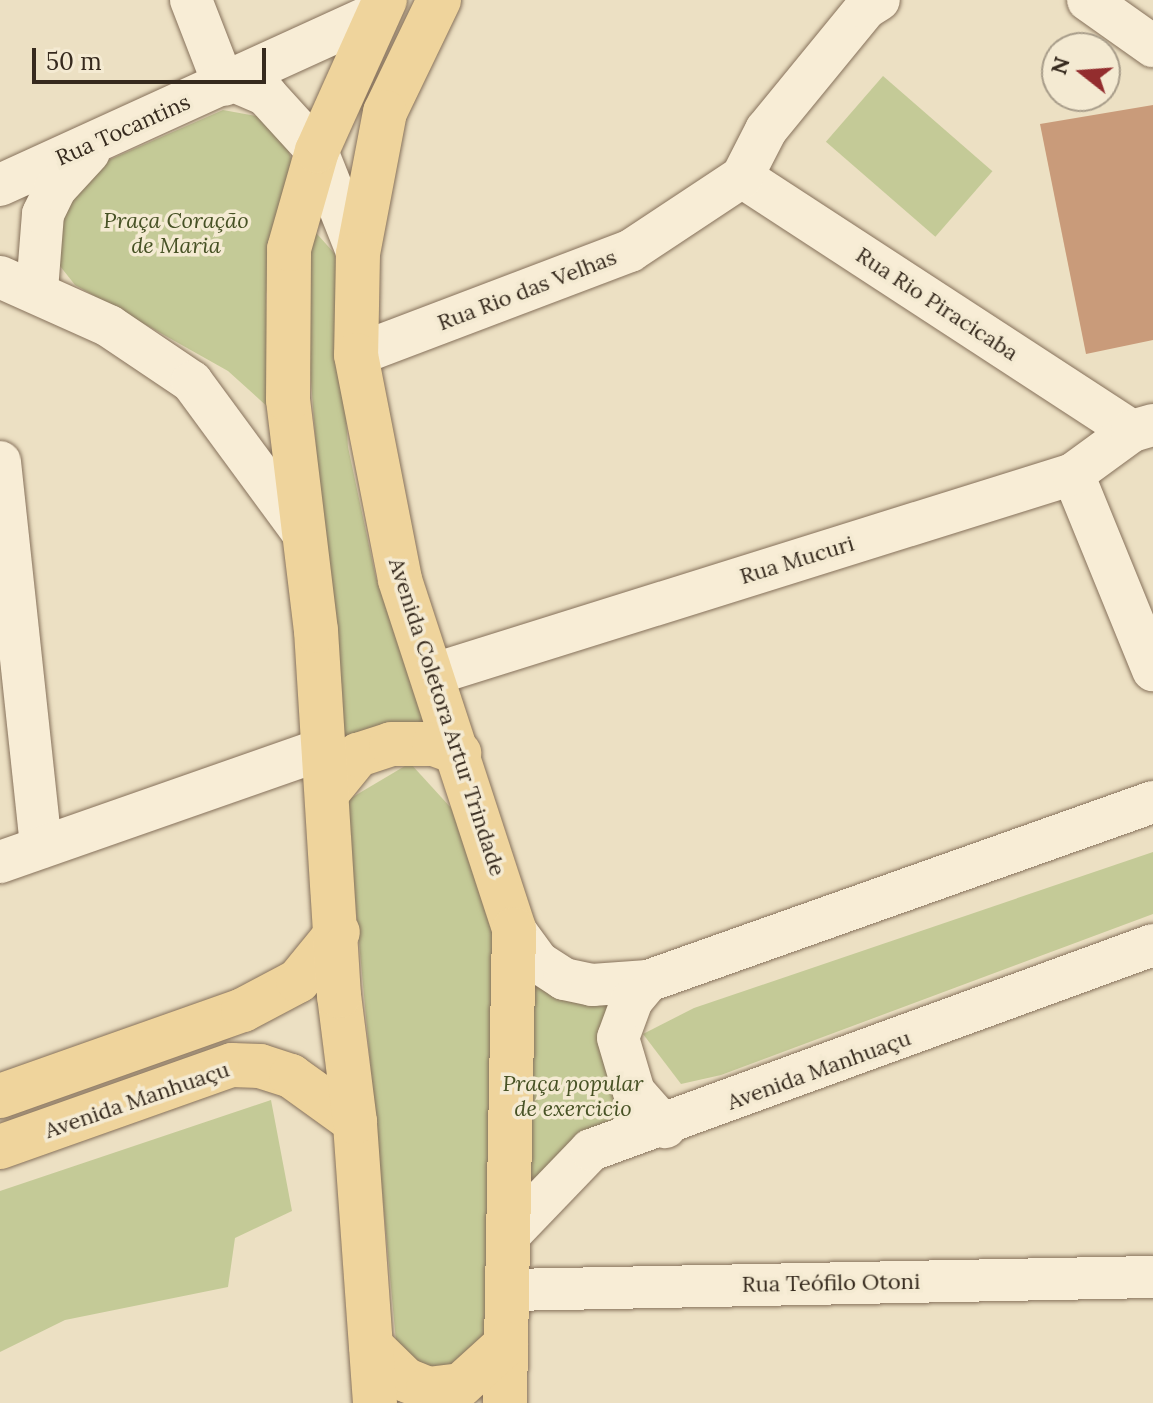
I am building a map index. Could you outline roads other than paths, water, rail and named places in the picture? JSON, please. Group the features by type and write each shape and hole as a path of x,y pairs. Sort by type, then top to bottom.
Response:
{"main road":[{"name":"Avenida Coletora Artur Trindade","path":"439,0 385,112 358,254 356,355 400,580 514,929 510,1290 505,1403"},
{"path":"375,1403 355,1122 339,996 338,932 322,749 316,631 300,529 288,400 289,249 317,151 380,7"},
{"path":"328,792 358,755 391,744 434,744 459,753"},
{"path":"0,1096 243,1010 298,981 338,932"},
{"name":"Avenida Manhuaçu","path":"0,1147 232,1065 260,1066 291,1076 355,1122"},
{"path":"371,1346 406,1380 428,1389 461,1385 506,1344"}],"street":[{"path":"191,0 230,83 266,95 317,151 358,254"},
{"name":"Rua Rio das Velhas","path":"356,355 630,251 742,177 766,130 866,8 879,0"},
{"path":"1088,0 1153,46"},
{"name":"Rua Tocantins","path":"0,185 230,83 380,7"},
{"path":"98,143 55,189 19,284 109,326 192,382 300,529"},
{"name":"Rua Rio Piracicaba","path":"742,177 1143,428"},
{"name":"Rua Mucuri","path":"431,675 1073,474 1143,428"},
{"path":"0,462 41,847"},
{"path":"1073,474 1153,670"},
{"path":"0,862 322,749"},
{"path":"514,929 538,962 564,979 592,985 648,981 1153,802"},
{"name":"Avenida Manhuaçu","path":"511,1233 591,1150 665,1127 1153,945"},
{"path":"648,981 632,1000 618,1038 634,1092 665,1127"},
{"name":"Rua Teófilo Otoni","path":"510,1290 1153,1277"}],"park label":[{"name":"Praça Coração de Maria","path":"176,232"},
{"name":"Praça popular de exercicio","path":"573,1096"}]}
